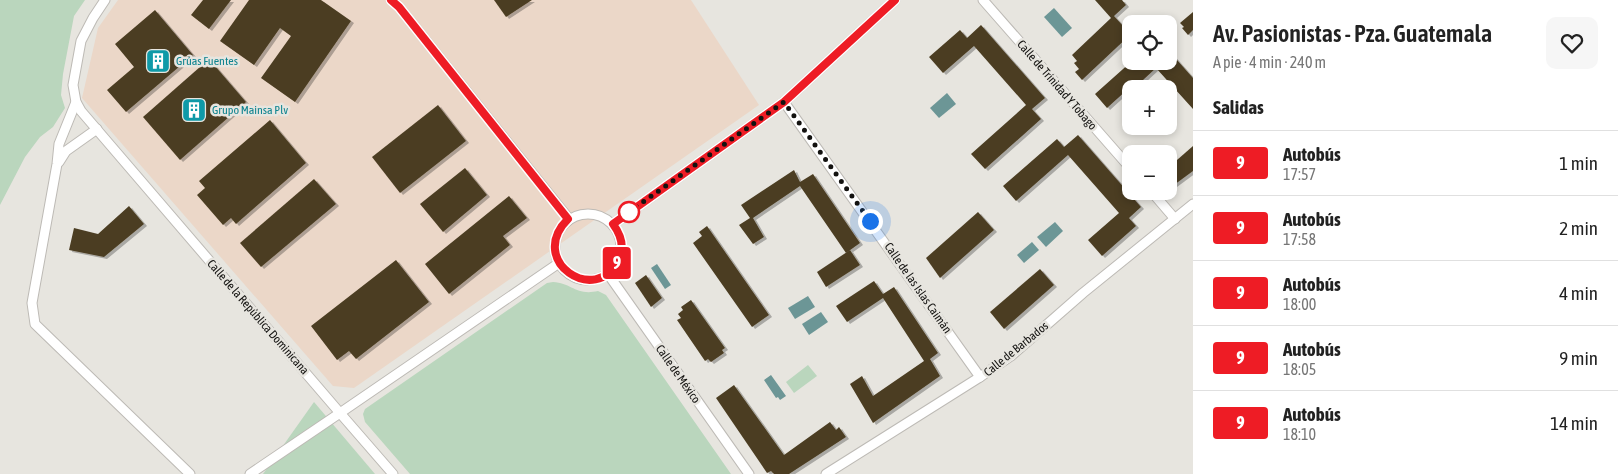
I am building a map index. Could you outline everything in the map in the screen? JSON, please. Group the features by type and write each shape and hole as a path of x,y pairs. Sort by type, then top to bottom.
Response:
{"street":[{"path":"105,0 81,41 74,85 76,102 60,144 32,303 35,324 190,474"},
{"path":"391,0 399,7 568,219"},
{"path":"613,224 784,102 895,0"},
{"name":"Calle de Trinidad Y Tobago","path":"983,0 1122,159"},
{"name":"Calle de la República Dominicana","path":"76,102 96,129 393,474"},
{"name":"Calle de las Islas Caimán","path":"784,102 980,378"},
{"path":"58,164 66,151 96,129"},
{"path":"1159,200 1175,219"},
{"name":"Calle de Barbados","path":"826,474 980,378 1011,356 1083,293 1193,204"},
{"path":"577,214 597,214 613,224 620,234 621,250 616,266 608,274 597,279 580,279 566,272 558,263 555,254 557,234 568,219 577,214"},
{"path":"250,474 558,263"},
{"name":"Calle de México","path":"608,274 749,474"}],"shaded area":[{"path":"118,0 691,0 759,105 354,388 333,386 82,98 98,28"}],"green space":[{"path":"0,0 85,0 74,16 63,74 61,95 65,108 53,127 40,137 25,157 0,205"},
{"path":"553,282 579,291 598,291 606,295 731,474 410,474 365,422 363,414 365,409 547,283"},
{"path":"808,365 817,376 794,393 786,382"},
{"path":"314,402 375,474 263,474"}],"water":[{"path":"1054,8 1072,28 1062,37 1044,17"},
{"path":"947,93 956,104 939,118 930,108"},
{"path":"1055,222 1063,231 1046,247 1037,237"},
{"path":"1032,242 1039,250 1024,263 1017,255"},
{"path":"657,264 671,285 665,289 651,268"},
{"path":"808,296 815,307 795,319 788,308"},
{"path":"821,312 828,322 809,335 802,324"},
{"path":"771,375 786,396 780,400 778,397 776,398 764,380"}],"building":[{"path":"203,0 231,0 209,29 191,15"},
{"path":"249,0 321,0 351,21 295,102 261,78 291,36 280,28 254,65 220,41"},
{"path":"494,0 532,0 506,17"},
{"path":"1095,0 1122,0 1126,5 1114,16 1122,25 1122,42 1082,80 1075,72 1079,69 1074,63 1077,61 1072,55 1111,18"},
{"name":"Grúas Fuentes","path":"155,10 193,55 126,112 107,90 134,67 115,44"},
{"path":"1193,12 1193,30 1188,35 1180,23"},
{"path":"981,25 1045,98 1032,109 1041,119 985,169 971,154 1026,105 974,46 943,73 929,57 960,30 967,38"},
{"name":"Grupo Mainsa Plv","path":"209,59 246,102 180,160 143,117"},
{"path":"1177,60 1193,78 1193,109 1177,91 1177,80 1167,80 1158,70 1177,70"},
{"path":"1122,70 1154,70 1143,80 1122,80 1122,94 1107,108 1095,94"},
{"path":"438,105 466,141 400,193 372,157"},
{"path":"270,120 306,163 236,224 231,218 223,225 197,195 205,188 199,181"},
{"path":"1078,135 1122,185 1122,200 1135,200 1141,207 1129,218 1136,226 1102,256 1088,240 1119,213 1068,155 1016,201 1003,186 1057,139 1064,147"},
{"path":"1193,146 1193,171 1177,183 1177,160"},
{"path":"465,168 487,195 443,232 420,204"},
{"path":"794,170 800,182 813,174 860,243 846,253 800,186 753,218 764,237 753,244 739,225 750,218 741,205"},
{"path":"314,179 336,204 261,267 240,243"},
{"path":"509,196 527,218 503,236 510,245 449,294 425,264"},
{"path":"129,206 144,224 104,257 69,250 74,228 98,234"},
{"path":"978,212 994,230 940,278 926,258"},
{"path":"707,226 769,315 752,327 693,243 702,236 699,232"},
{"path":"850,250 860,265 826,287 817,272"},
{"path":"396,260 429,302 356,359 349,351 337,360 311,326"},
{"path":"1040,269 1054,285 1004,329 990,312"},
{"path":"646,275 662,298 651,307 635,283"},
{"path":"874,281 883,294 894,287 938,353 930,359 940,376 873,423 850,384 862,376 873,396 924,361 883,298 847,322 836,306"},
{"path":"691,300 725,348 722,350 724,353 711,362 708,359 705,361 677,320 681,318 678,314 683,310 681,307"},
{"path":"734,385 784,455 830,422 836,430 839,427 846,437 789,474 774,474 771,471 767,473 716,398"}],"bus line":[{"name":"9","path":"391,0 399,7 568,219 557,234 555,254 558,263 566,272 575,278 586,280 597,279 608,274 616,266 622,245 620,234 613,224 784,102 895,0"}],"place":[{"name":"Grúas Fuentes","path":"158,61"},
{"name":"Grupo Mainsa Plv","path":"194,110"}],"route":[{"path":"629,212 784,102 870,221"}]}
